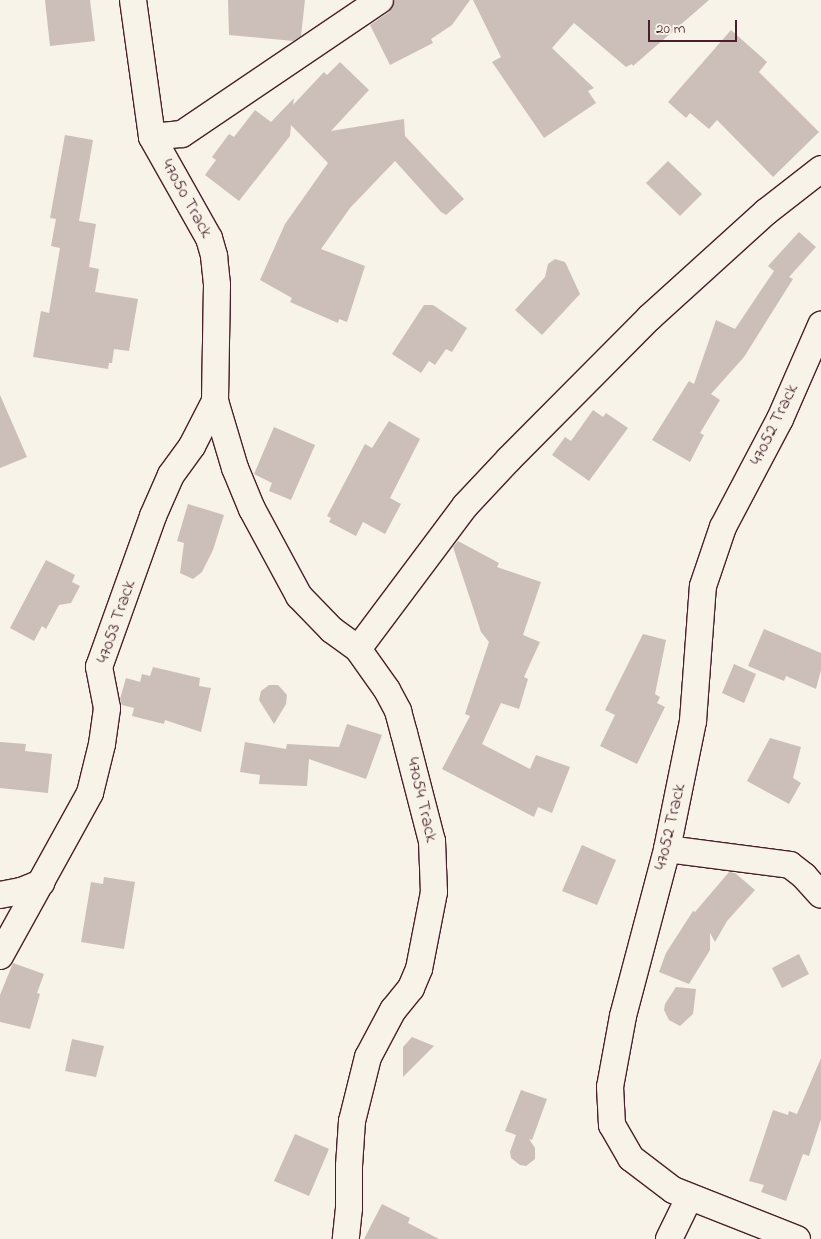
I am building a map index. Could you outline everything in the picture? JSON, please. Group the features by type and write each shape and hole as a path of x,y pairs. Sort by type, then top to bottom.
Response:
{"street":[{"name":"47050 Track","path":"132,0 152,137 209,238 218,285 215,401"},
{"path":"152,137 182,134 380,0"},
{"path":"358,649 465,506 509,459 649,318 766,212 821,169"},
{"name":"47052 Track","path":"797,1239 673,1190 631,1158 612,1125 610,1087 623,1016 667,849 693,721 703,586 723,527 780,419 821,325"},
{"name":"47054 Track","path":"215,401 234,468 252,509 299,596 332,630 358,649 387,690 400,718 432,842 434,892 424,947 411,988 393,1010 368,1057 352,1121 350,1208 346,1239"},
{"name":"47053 Track","path":"0,956 90,793 102,744 107,708 99,667 171,475 192,446 215,401"},
{"path":"667,849 790,866 804,876 821,895"},
{"path":"0,895 21,891 41,882"},
{"path":"669,1239 690,1198"}],"building":[{"path":"45,0 90,0 95,41 50,46"},
{"path":"228,0 305,0 301,36 293,41 229,35"},
{"path":"395,0 470,0 452,25 431,39 433,43 390,65 370,25 389,12"},
{"path":"473,0 709,0 633,66 632,64 626,67 574,23 552,48 594,88 588,91 596,103 544,138 492,62 501,57"},
{"path":"731,30 767,62 759,72 819,132 773,177 717,120 709,129 690,113 686,118 668,102"},
{"path":"340,62 369,90 331,131 404,119 405,136 464,199 446,215 441,212 395,161 350,208 321,249 365,266 347,322 339,319 338,323 290,302 292,298 260,280 285,224 328,163 291,125 290,136 239,201 205,175 216,160 212,157 229,134 234,137 255,110 271,122 294,98 293,105 324,72 327,75"},
{"path":"65,135 93,140 79,221 96,224 89,267 99,269 95,292 138,299 129,351 114,349 112,363 109,363 108,369 33,357 41,311 49,313 60,248 51,246 56,219 50,218"},
{"path":"668,161 702,194 680,216 646,183"},
{"path":"799,232 816,247 789,277 793,279 744,357 711,394 720,400 700,433 704,435 690,462 652,440 689,381 694,384 716,320 735,329 774,271 768,266"},
{"path":"555,259 565,262 580,294 542,335 515,310 545,277 548,264"},
{"path":"424,305 433,305 467,328 452,352 446,349 435,365 429,361 421,373 392,354"},
{"path":"0,395 27,457 0,468"},
{"path":"593,410 603,417 606,413 628,428 589,481 552,455 565,437 571,441"},
{"path":"389,421 420,439 390,498 401,504 385,534 363,522 356,536 329,522 331,518 327,516 365,444 372,448"},
{"path":"274,427 315,445 291,500 269,491 272,483 254,474"},
{"path":"188,504 224,515 213,550 202,572 193,579 180,573 184,543 177,541"},
{"path":"458,541 499,563 497,567 541,582 523,635 540,642 524,677 528,679 519,709 501,703 482,744 530,769 536,755 570,767 552,813 538,807 534,817 442,769 470,716 465,714 489,642 481,632 453,547"},
{"path":"46,560 75,575 72,582 80,586 71,603 59,605 46,629 42,626 34,641 10,628"},
{"path":"764,629 821,653 821,670 816,689 786,676 784,681 748,666"},
{"path":"643,634 666,640 655,694 660,697 657,703 665,707 637,764 600,746 615,715 605,710"},
{"path":"734,664 756,674 744,703 722,693"},
{"path":"153,667 200,678 199,686 211,688 201,732 165,720 164,724 132,716 134,708 122,705 120,699 126,678 140,682 142,674 150,676"},
{"path":"269,685 278,685 287,695 286,704 274,724 259,700 261,691"},
{"path":"347,724 382,735 366,779 309,759 307,786 259,784 260,775 240,772 245,742 286,749 287,744 339,747"},
{"path":"770,738 801,747 793,778 801,783 789,804 747,781"},
{"path":"0,742 26,744 25,751 52,754 48,793 0,788"},
{"path":"582,845 616,860 597,905 562,891"},
{"path":"729,872 735,873 755,890 727,921 715,942 710,933 710,950 689,984 659,972 666,953 693,911 695,912"},
{"path":"104,877 135,882 124,949 81,942 91,882 103,884"},
{"path":"799,954 809,974 782,988 772,968"},
{"path":"13,963 44,974 37,993 40,994 30,1029 0,1022 0,995"},
{"path":"676,987 696,989 693,1014 680,1026 669,1020 664,1010 665,1004"},
{"path":"412,1037 434,1046 403,1077 403,1047"},
{"path":"72,1039 104,1046 96,1077 65,1071"},
{"path":"821,1058 821,1119 809,1156 803,1154 786,1201 761,1192 764,1185 749,1181 773,1110 788,1115 789,1111 797,1114"},
{"path":"521,1090 547,1099 532,1140 529,1139 535,1148 535,1159 526,1166 520,1165 511,1158 510,1152 516,1135 505,1131"},
{"path":"295,1134 329,1149 309,1196 274,1181"},
{"path":"382,1204 410,1218 408,1223 439,1239 364,1239"}]}
